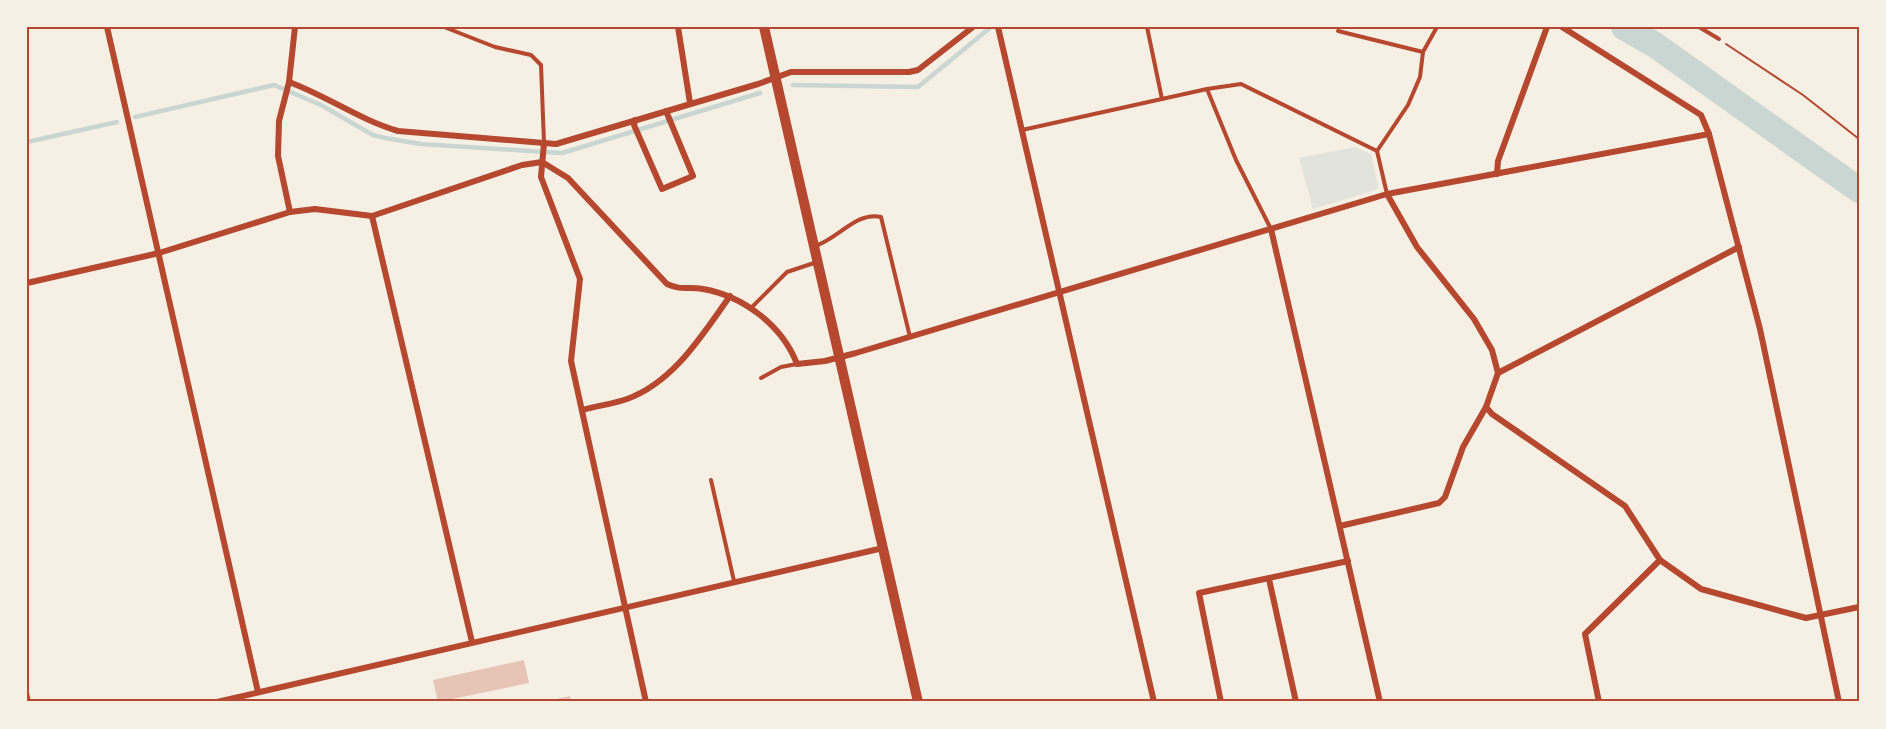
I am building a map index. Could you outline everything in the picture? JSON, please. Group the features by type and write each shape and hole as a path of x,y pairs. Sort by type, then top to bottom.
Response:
{"main road":[{"path":"764,27 918,702"}],"street":[{"path":"107,27 258,692"},
{"path":"290,212 278,156 279,121 289,84 295,27"},
{"path":"678,27 690,103"},
{"path":"289,84 331,99 378,125 398,131 544,145 567,142 667,114 690,103 791,72 909,72 918,70 973,27"},
{"path":"1497,174 1498,161 1547,27"},
{"path":"1562,27 1701,115 1709,134 1760,329 1839,702"},
{"path":"998,29 1154,702"},
{"path":"634,123 662,189 693,176 667,114"},
{"path":"27,283 159,253 290,212 315,209 372,216 543,160 568,178 667,284 680,290 699,288 730,296 751,308 771,324 797,364 840,357 910,337 1387,194 1709,134"},
{"path":"544,145 541,177 580,279 571,361 646,702"},
{"path":"1340,526 1440,502 1445,497 1463,447 1486,407 1498,373 1492,350 1474,319 1417,247 1387,194"},
{"path":"372,216 472,642"},
{"path":"1271,229 1380,702"},
{"path":"1498,373 1738,247"},
{"path":"582,410 627,399 648,389 673,369 730,296"},
{"path":"1486,407 1625,506 1660,560 1701,589 1806,618 1859,607"},
{"path":"217,702 883,548"},
{"path":"1599,702 1585,634 1660,560"},
{"path":"1221,702 1199,593 1348,561"},
{"path":"1269,579 1296,702"}],"lane":[{"path":"444,27 495,47 537,58 541,65 544,145"},
{"path":"1147,27 1162,99"},
{"path":"1387,194 1377,151 1408,105 1420,77 1424,52 1437,27"},
{"path":"1699,27 1719,39"},
{"path":"1338,31 1424,52"},
{"path":"1022,130 1207,89 1241,84 1377,151"},
{"path":"1207,89 1236,160 1271,229"},
{"path":"815,246 831,240 852,222 880,217 910,337"},
{"path":"751,308 787,272 818,261"},
{"path":"761,378 781,367 797,364"},
{"path":"711,480 734,581"},
{"path":"27,693 29,702"}],"path":[{"path":"1719,39 1803,95 1859,139"}],"shaded area":[{"path":"1355,147 1371,154 1378,186 1376,190 1313,209 1299,158"}],"building":[{"path":"524,660 529,683 438,702 433,680"},
{"path":"570,696 571,702 548,701"}],"waterway":[{"path":"793,85 918,87 991,27"},
{"path":"1624,27 1655,45 1859,190"},
{"path":"135,117 274,85 321,105 373,135 385,138 421,144 562,153 760,93"},
{"path":"27,142 117,122"}]}
